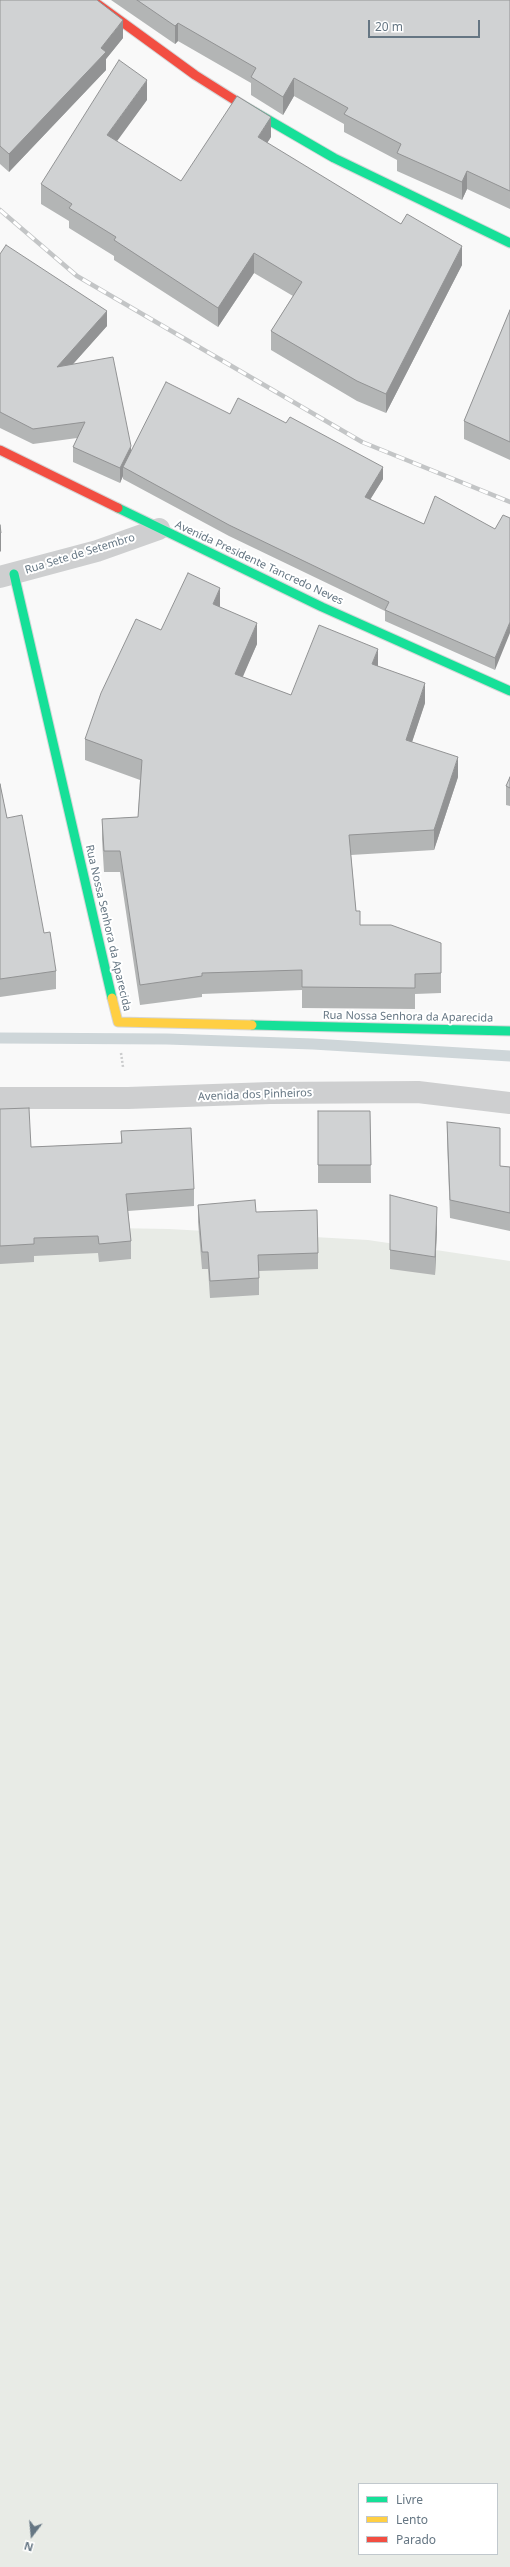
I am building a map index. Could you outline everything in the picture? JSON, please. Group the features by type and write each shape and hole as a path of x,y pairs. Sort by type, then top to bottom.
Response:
{"street":[{"path":"92,0 195,75 284,130 368,175 510,243"},
{"name":"Avenida Presidente Tancredo Neves","path":"0,450 159,529 322,607 510,691"},
{"name":"Rua Sete de Setembro","path":"7,576 97,551 159,529"},
{"name":"Rua Nossa Senhora da Aparecida","path":"7,576 118,1022 510,1031"},
{"name":"Avenida dos Pinheiros","path":"0,1098 128,1098 270,1093 418,1092 510,1103"}],"path":[{"path":"120,1050 124,1072"}],"shaded area":[{"path":"0,1226 169,1229 368,1240 510,1261 510,2567 0,2567"}],"building":[{"path":"0,0 97,0 123,20 101,48 106,52 9,154 0,146"},
{"path":"137,0 510,0 510,191 467,171 462,182 397,153 401,144 344,114 348,108 294,78 283,97 251,77 256,68 178,23 175,26"},
{"path":"119,60 147,80 107,135 181,181 237,96 271,117 258,137 401,224 407,214 462,246 386,394 357,381 271,331 302,282 254,253 218,308 114,240 116,237 69,208 72,204 41,184"},
{"path":"6,245 107,311 57,367 113,357 131,446 120,468 73,447 85,422 33,429 0,412 0,254"},
{"path":"510,310 510,442 464,421"},
{"path":"166,382 230,414 238,398 286,423 290,417 383,467 365,497 424,524 435,496 495,529 503,515 510,518 510,622 495,658 385,610 389,602 229,525 123,467"},
{"path":"188,573 220,588 213,604 257,623 235,674 291,695 319,625 378,649 372,664 425,683 406,740 458,757 434,830 349,835 356,911 360,911 360,925 391,925 441,943 441,973 415,974 415,988 302,987 302,970 202,973 202,976 140,985 120,851 104,851 102,819 138,817 142,760 85,739 101,693 136,619 161,630"},
{"path":"510,777 510,788 506,786"},
{"path":"0,784 7,818 22,815 44,933 50,932 56,971 0,979"},
{"path":"29,1108 31,1147 122,1143 121,1131 191,1128 194,1189 126,1194 131,1241 99,1244 98,1236 34,1238 34,1244 0,1246 0,1109"},
{"path":"318,1111 370,1111 371,1165 318,1165"},
{"path":"447,1122 500,1128 500,1166 510,1167 510,1213 450,1200"},
{"path":"390,1195 437,1207 435,1257 390,1250"},
{"path":"255,1200 256,1212 317,1210 318,1253 258,1255 259,1278 210,1281 208,1252 202,1252 198,1205"}],"waterway":[{"path":"0,1038 167,1039 313,1044 510,1056"}],"railway":[{"path":"0,210 77,276 362,442 510,502"}],"traffic: fast":[{"path":"241,104 334,158 510,243"},
{"path":"118,508 322,607 510,691"},
{"path":"14,574 112,998"},
{"path":"252,1025 510,1031"}],"traffic: slow":[{"path":"112,998 118,1022 252,1025"}],"traffic: jam":[{"path":"92,0 195,75 241,104"},
{"path":"0,450 118,508"}]}
